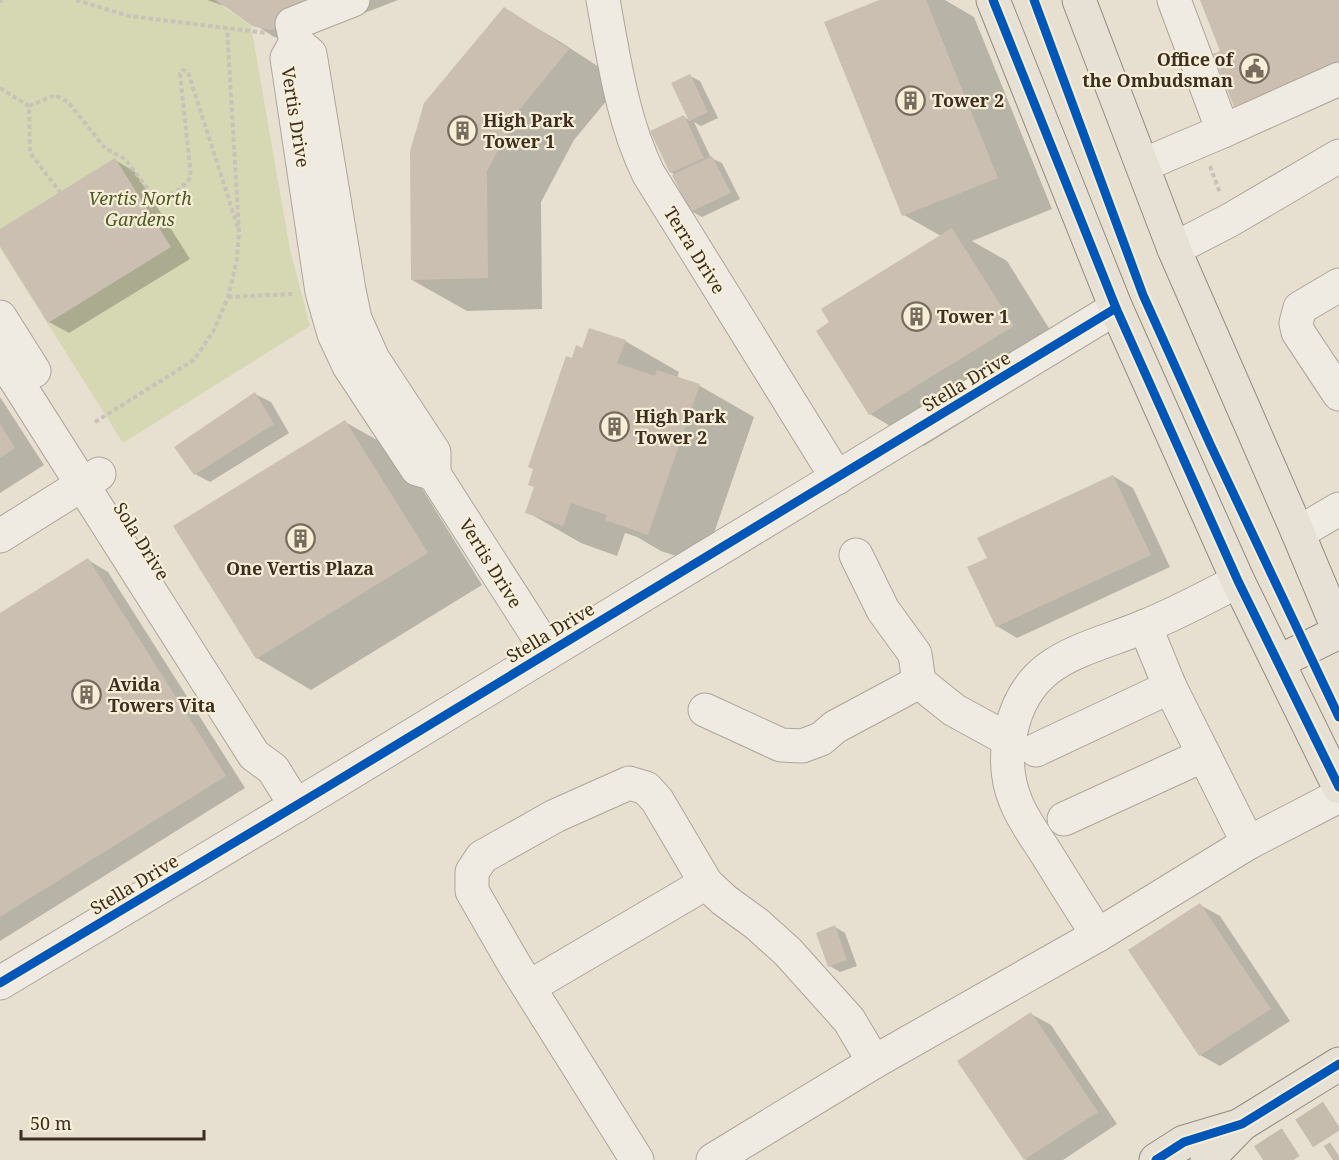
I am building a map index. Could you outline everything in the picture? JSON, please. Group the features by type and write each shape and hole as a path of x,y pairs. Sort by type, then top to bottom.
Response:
{"main road":[{"path":"993,0 1116,308 1238,581 1339,787"},
{"path":"1079,0 1174,249 1301,539 1339,632 1278,662"},
{"path":"1207,1160 1242,1124 1339,1064"},
{"path":"1156,1160 1184,1142 1242,1124"}],"lane":[{"path":"281,38 292,24 353,0"},
{"name":"Terra Drive","path":"603,0 625,109 635,143 648,173 837,478"},
{"path":"1173,0 1212,136"},
{"name":"Vertis Drive","path":"281,38 287,58 322,292 334,334 363,389 417,469 434,474"},
{"name":"Vertis Drive","path":"281,38 310,54 355,319 373,359 434,452 434,474 548,652"},
{"path":"1143,165 1339,79"},
{"path":"1174,249 1230,220 1339,156"},
{"path":"1339,285 1300,308 1296,323 1298,332 1339,394"},
{"name":"Stella Drive","path":"0,983 1116,308"},
{"name":"Sola Drive","path":"0,317 91,479 254,755 273,769 296,806"},
{"name":"Sola Drive","path":"0,355 91,479"},
{"path":"0,536 91,479"},
{"path":"1301,539 1339,510"},
{"path":"1301,539 1339,524"},
{"path":"856,555 884,610 915,654 919,682 954,710 1022,745 1170,687"},
{"path":"1098,934 1017,804 1008,779 1022,745 1019,704 1037,676 1049,666 1201,601 1238,581"},
{"path":"1145,626 1170,687 1248,843"},
{"path":"705,710 781,745 802,746 821,739 835,727 919,682"},
{"path":"1064,819 1204,755"},
{"path":"637,1160 472,891 472,872 482,857 555,816 629,783 646,788 657,800 706,883 788,952 849,1020 874,1062"},
{"path":"713,1160 874,1062 1098,934 1248,843 1339,796"},
{"path":"529,987 706,883"}],"path":[{"path":"76,0 129,16 227,28 281,38"},
{"path":"95,422 194,360 214,330 228,297 237,259 239,231 227,28"},
{"path":"29,106 55,95 68,102 105,148 125,159 148,189 158,197 171,195 183,188 191,177 180,74 183,70 188,72 239,231"},
{"path":"0,88 29,106"},
{"path":"29,106 30,153 60,192"},
{"path":"1212,136 1230,220"},
{"path":"228,297 322,292"}],"green space":[{"name":"Vertis North Gardens","path":"0,0 214,0 251,26 290,250 310,326 123,443 0,248"}],"building":[{"path":"216,0 348,0 271,30 252,26"},
{"name":"Tower 2","path":"879,0 926,0 998,178 902,216 824,22"},
{"path":"1200,0 1339,0 1339,66 1234,107 1213,54 1220,51"},
{"name":"High Park Tower 1","path":"504,7 569,49 520,109 487,171 488,278 411,280 410,151 424,103"},
{"path":"690,74 708,112 689,121 671,83"},
{"path":"684,115 704,158 670,173 650,131"},
{"path":"712,156 731,193 690,212 672,175"},
{"path":"115,158 171,247 48,323 0,246 0,229"},
{"name":"Tower 1","path":"952,228 1014,326 869,415 816,331 829,322 821,309"},
{"name":"High Park Tower 2","path":"589,328 626,340 617,363 655,376 657,370 700,384 648,535 605,520 607,515 571,503 563,526 525,513 534,487 528,485 533,469 528,467 566,356 572,358 576,345 582,348"},
{"path":"255,392 274,424 194,475 174,447"},
{"name":"One Vertis Plaza","path":"345,420 428,553 256,659 173,526"},
{"path":"0,424 15,448 0,458"},
{"path":"1113,475 1151,555 996,627 967,567 987,558 977,538"},
{"name":"Avida Towers Vita","path":"88,558 226,776 0,917 0,613"},
{"path":"1200,903 1271,1009 1199,1056 1128,950"},
{"path":"835,925 847,960 828,967 816,933"},
{"path":"1031,1012 1098,1112 1024,1160 957,1061"}],"tunnel":[{"path":"1263,1160 1339,1111"},
{"path":"1333,1160 1339,1156"}],"cycle path":[{"path":"993,0 1116,308 1238,581 1339,787"},
{"path":"1034,0 1143,295 1210,444 1339,717"},
{"path":"0,983 1116,308"},
{"path":"1156,1160 1184,1142 1242,1124 1339,1064"}],"place":[{"name":"Office of the Ombudsman","path":"1254,69"},
{"name":"Tower 2","path":"911,100"},
{"name":"High Park Tower 1","path":"462,130"},
{"name":"Tower 1","path":"916,316"},
{"name":"High Park Tower 2","path":"614,426"},
{"name":"One Vertis Plaza","path":"300,539"},
{"name":"Avida Towers Vita","path":"87,694"}]}
